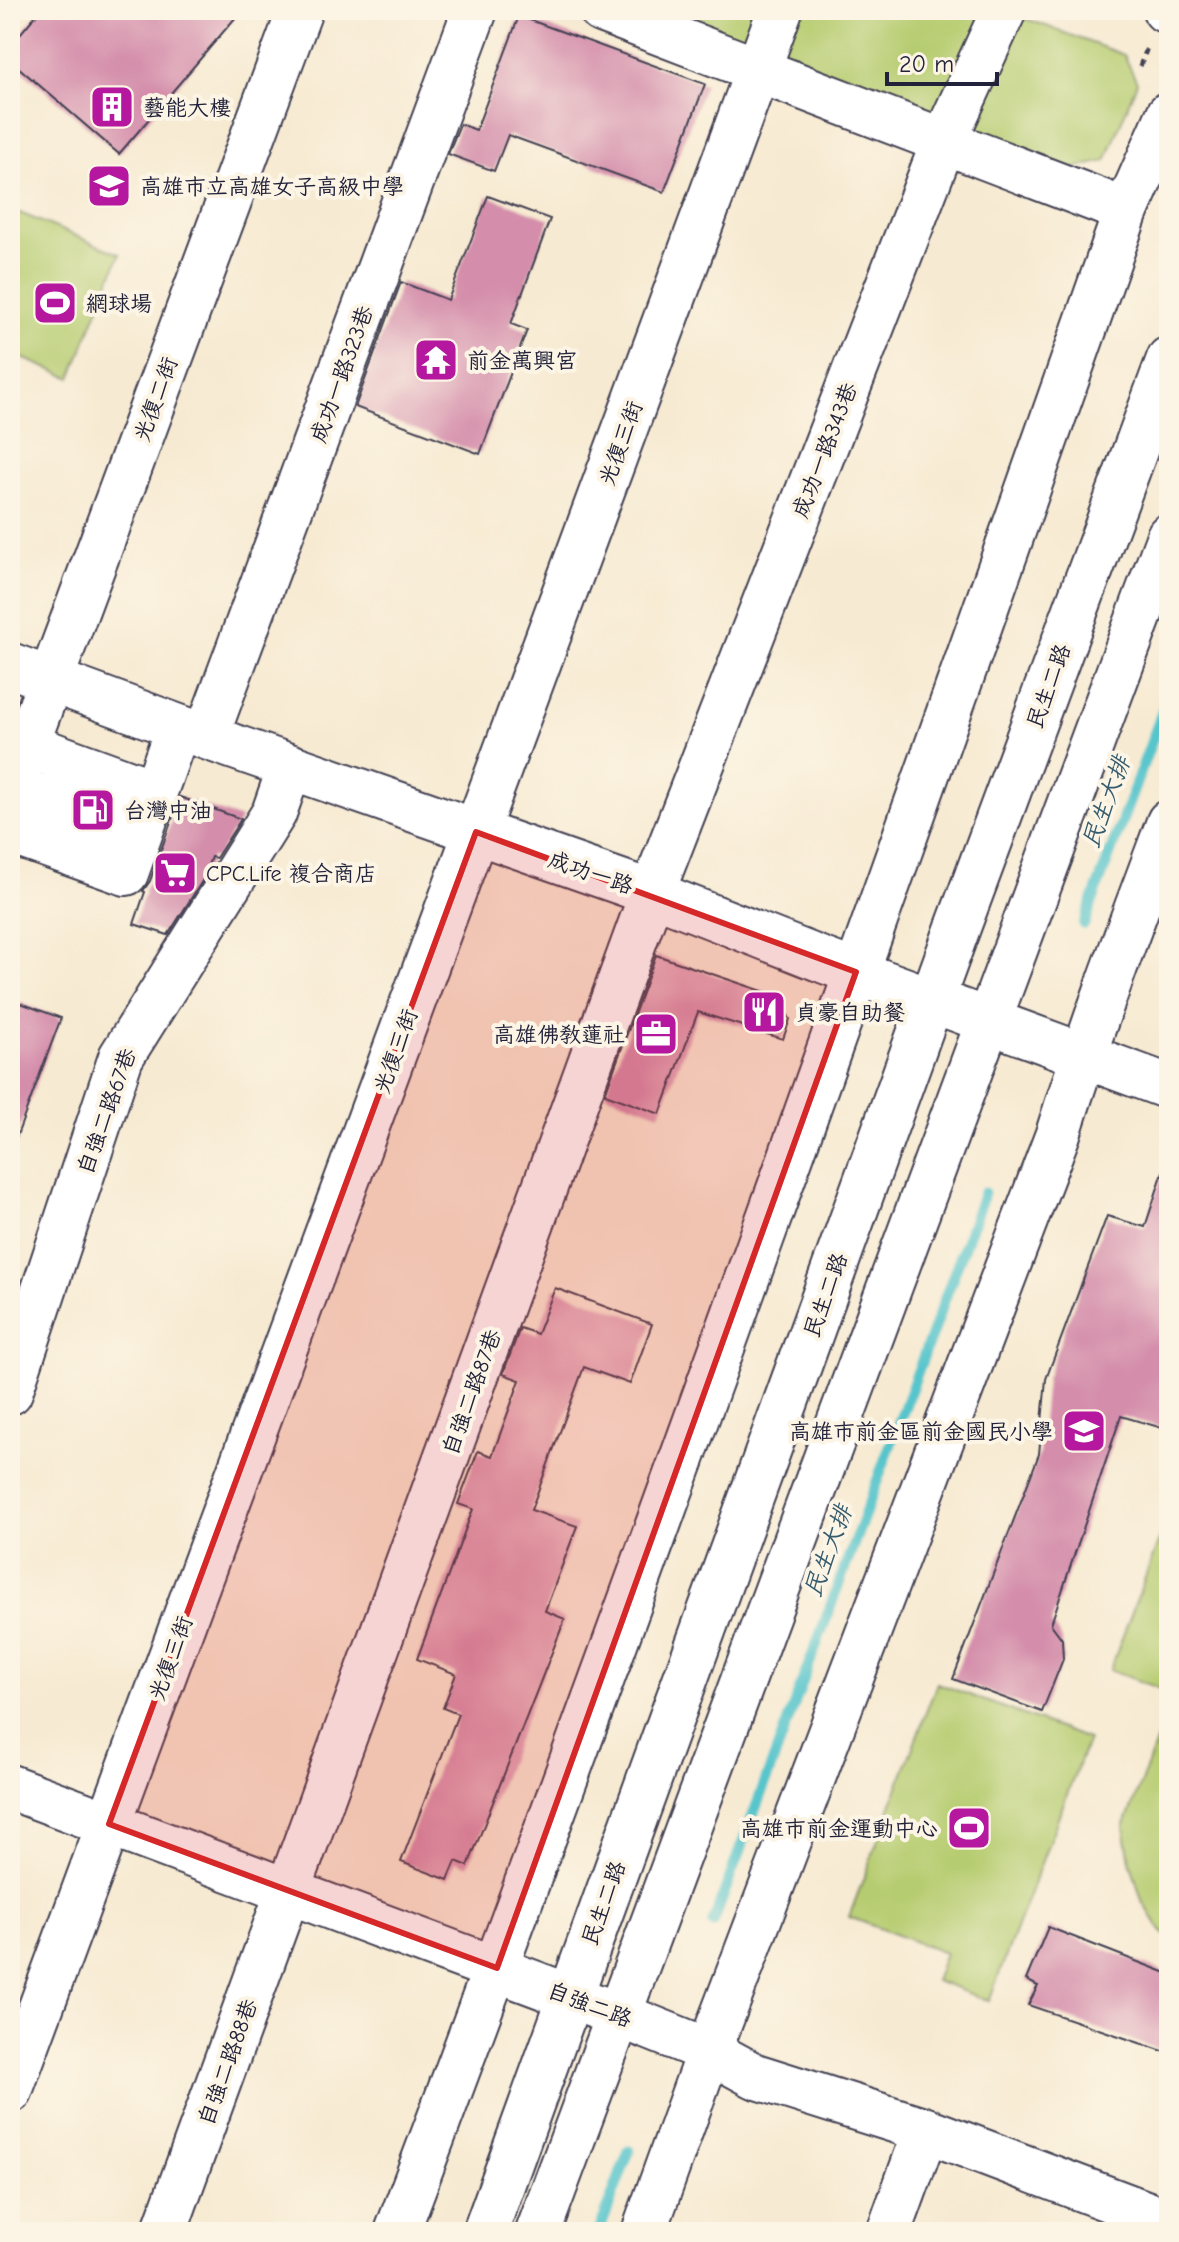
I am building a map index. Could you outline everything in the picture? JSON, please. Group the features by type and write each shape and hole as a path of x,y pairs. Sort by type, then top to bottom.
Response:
{"main road":[{"name":"光復二街","path":"14,811 51,679 300,10"},
{"name":"成功一路323巷","path":"14,811 126,873 155,792 192,732 475,10"},
{"path":"601,10 1126,211"},
{"name":"光復三街","path":"10,2091 780,10"},
{"name":"成功一路343巷","path":"652,893 944,141 1004,10"},
{"path":"397,2232 497,1968 896,864 1126,211 1169,114"},
{"name":"民生二路","path":"485,2232 932,1000 1169,359"},
{"path":"538,2232 1169,536"},
{"name":"成功一路","path":"10,665 290,767 652,893 1169,1087"},
{"path":"35,743 155,792"},
{"name":"自強二路67巷","path":"10,1392 121,1057 274,813 290,767"},
{"path":"644,2232 709,2051 1058,1134 1083,1056 1169,822"},
{"name":"自強二路87巷","path":"289,1891 652,893"},
{"name":"自強二路","path":"10,1787 619,2015 709,2051 755,2076 926,2130 1147,2221"},
{"name":"自強二路88巷","path":"164,2232 289,1891"},
{"path":"889,2232 926,2130"}],"highlighted area":[{"path":"476,832 856,972 497,1968 109,1824"}],"green space":[{"path":"641,10 1003,10 1124,55 1137,82 1106,161 1072,169"},
{"name":"網球場","path":"10,209 120,254 71,378 10,353"},
{"path":"1161,1535 1169,1538 1169,1674 1163,1690 1110,1670"},
{"name":"高雄市前金運動中心","path":"937,1683 1088,1739 989,2001 935,1981 945,1953 849,1917"},
{"path":"1169,1709 1169,1938 1161,1931 1142,1900 1124,1827"}],"building":[{"name":"藝能大樓","path":"40,10 242,10 119,154 10,60 10,46"},
{"path":"519,16 705,84 664,192 508,135 494,171 448,154 460,124 476,130"},
{"name":"前金萬興宮","path":"488,196 550,219 511,324 527,330 480,454 355,407 401,282 448,300"},
{"name":"CPC.Life 複合商店","path":"180,797 241,819 216,858 211,857 204,878 168,935 134,924 143,891 150,881"},
{"name":"高雄佛教蓮社","path":"656,955 777,996 790,1019 783,1039 698,1012 660,1114 605,1094"},
{"path":"10,999 61,1018 13,1146 10,1146"},
{"path":"1163,1172 1169,1173 1169,1430 1121,1416 1051,1624 1062,1639 1063,1659 1042,1712 953,1679 1039,1454 1046,1379 1107,1216 1145,1227"},
{"path":"555,1288 652,1324 630,1384 584,1367 531,1510 577,1526 545,1611 565,1619 468,1866 456,1861 448,1880 401,1862 458,1714 443,1708 456,1674 417,1659 473,1509 458,1504 478,1451 492,1456 520,1380 503,1374 520,1328 537,1334"},
{"path":"1048,1927 1169,1974 1169,2053 1028,2005 1038,1986 1026,1980"}],"waterway":[{"name":"民生大排","path":"1084,924 1169,694"},
{"name":"民生大排","path":"713,1923 984,1193"},
{"name":"民生大排","path":"599,2232 629,2151"}],"place":[{"name":"藝能大樓","path":"112,107"},
{"name":"高雄市立高雄女子高級中學","path":"109,186"},
{"name":"網球場","path":"55,303"},
{"name":"前金萬興宮","path":"436,360"},
{"name":"台灣中油","path":"93,810"},
{"name":"CPC.Life 複合商店","path":"175,873"},
{"name":"貞豪自助餐","path":"764,1012"},
{"name":"高雄佛教蓮社","path":"656,1034"},
{"name":"高雄市前金區前金國民小學","path":"1084,1431"},
{"name":"高雄市前金運動中心","path":"969,1828"}]}
